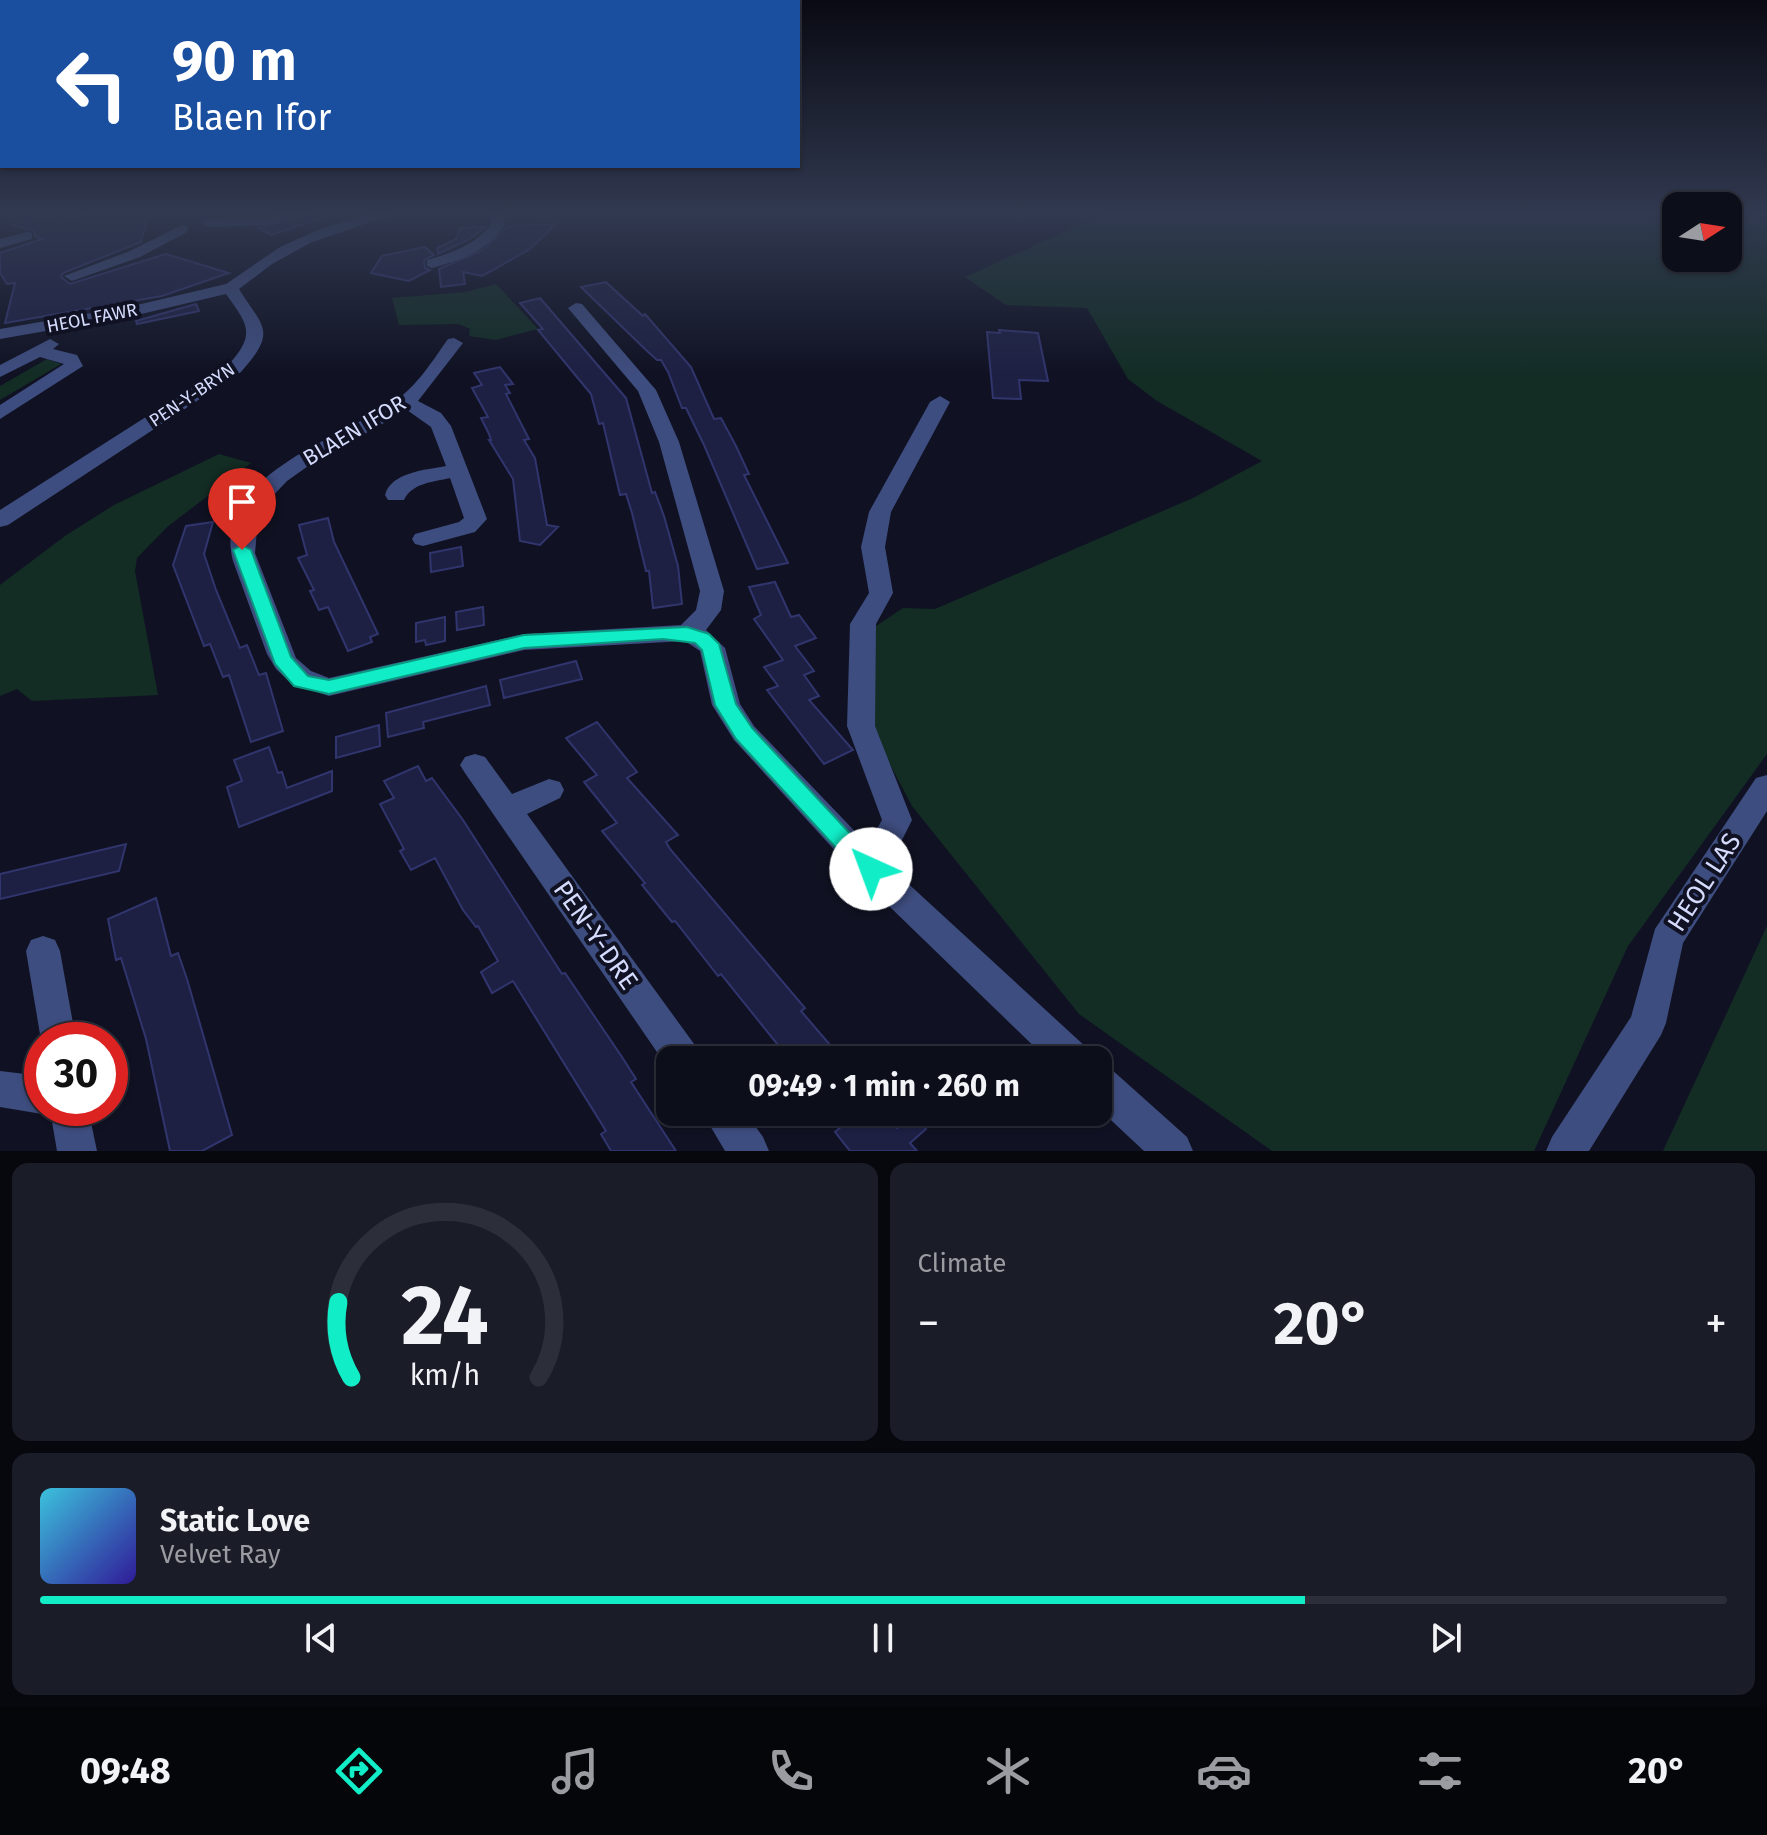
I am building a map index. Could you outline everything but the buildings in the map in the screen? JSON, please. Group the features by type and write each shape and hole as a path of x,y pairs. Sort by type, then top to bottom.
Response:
{"street":[{"path":"72,276 99,267"},
{"path":"231,288 260,267"},
{"name":"HEOL FAWR","path":"0,334 70,323 231,288"},
{"name":"PEN-Y-BRYN","path":"0,520 235,368 254,344 256,332 254,320 234,298 231,288"},
{"path":"576,308 647,390 669,442 712,591 708,615 687,633"},
{"path":"0,372 61,337 70,323"},
{"name":"BLAEN IFOR","path":"454,343 406,402 291,468 255,501 245,523 242,550 282,659 301,681 329,687 524,642 687,633"},
{"path":"0,413 74,366 71,359 38,351"},
{"path":"406,402 434,417 441,426 476,519 467,527 423,539"},
{"path":"871,869 897,820 861,726 863,624 881,593 873,547 880,512 940,402"},
{"path":"396,495 397,489 415,479 458,470"},
{"path":"687,633 702,638 712,648 726,705 744,733 871,869 1059,1046"},
{"name":"PEN-Y-DRE","path":"475,765 674,1046"},
{"name":"HEOL LAS","path":"1566,1151 1648,1023 1667,939 1767,786"},
{"path":"508,810 549,790"},
{"path":"43,951 55,1022"},
{"path":"0,1089 24,1092"},
{"path":"1112,1095 1173,1151"},
{"path":"72,1126 77,1151"},
{"path":"731,1126 749,1151"}],"green space":[{"path":"988,267 1662,267 1662,272 1742,272 1742,267 1767,267 1767,754 1628,946 1534,1151 1272,1151 1079,1014 912,806 873,732 873,628 903,608 935,609 1193,498 1262,461 1157,401 1128,379 1087,308 1006,305 965,277"},
{"path":"496,284 538,329 496,340 469,336 470,329 459,324 399,325 392,298 466,292"},
{"path":"47,359 61,364 0,400 0,386"},
{"path":"219,454 251,463 167,527 137,558 135,571 158,695 32,701 17,689 0,696 0,585 65,536 114,505"},
{"path":"1767,926 1767,1151 1663,1151"}],"route":[{"path":"242,550 260,591 282,659 301,681 329,687 524,642 663,632 687,633 702,638 712,648 716,676 726,705 744,733 871,869"}]}
